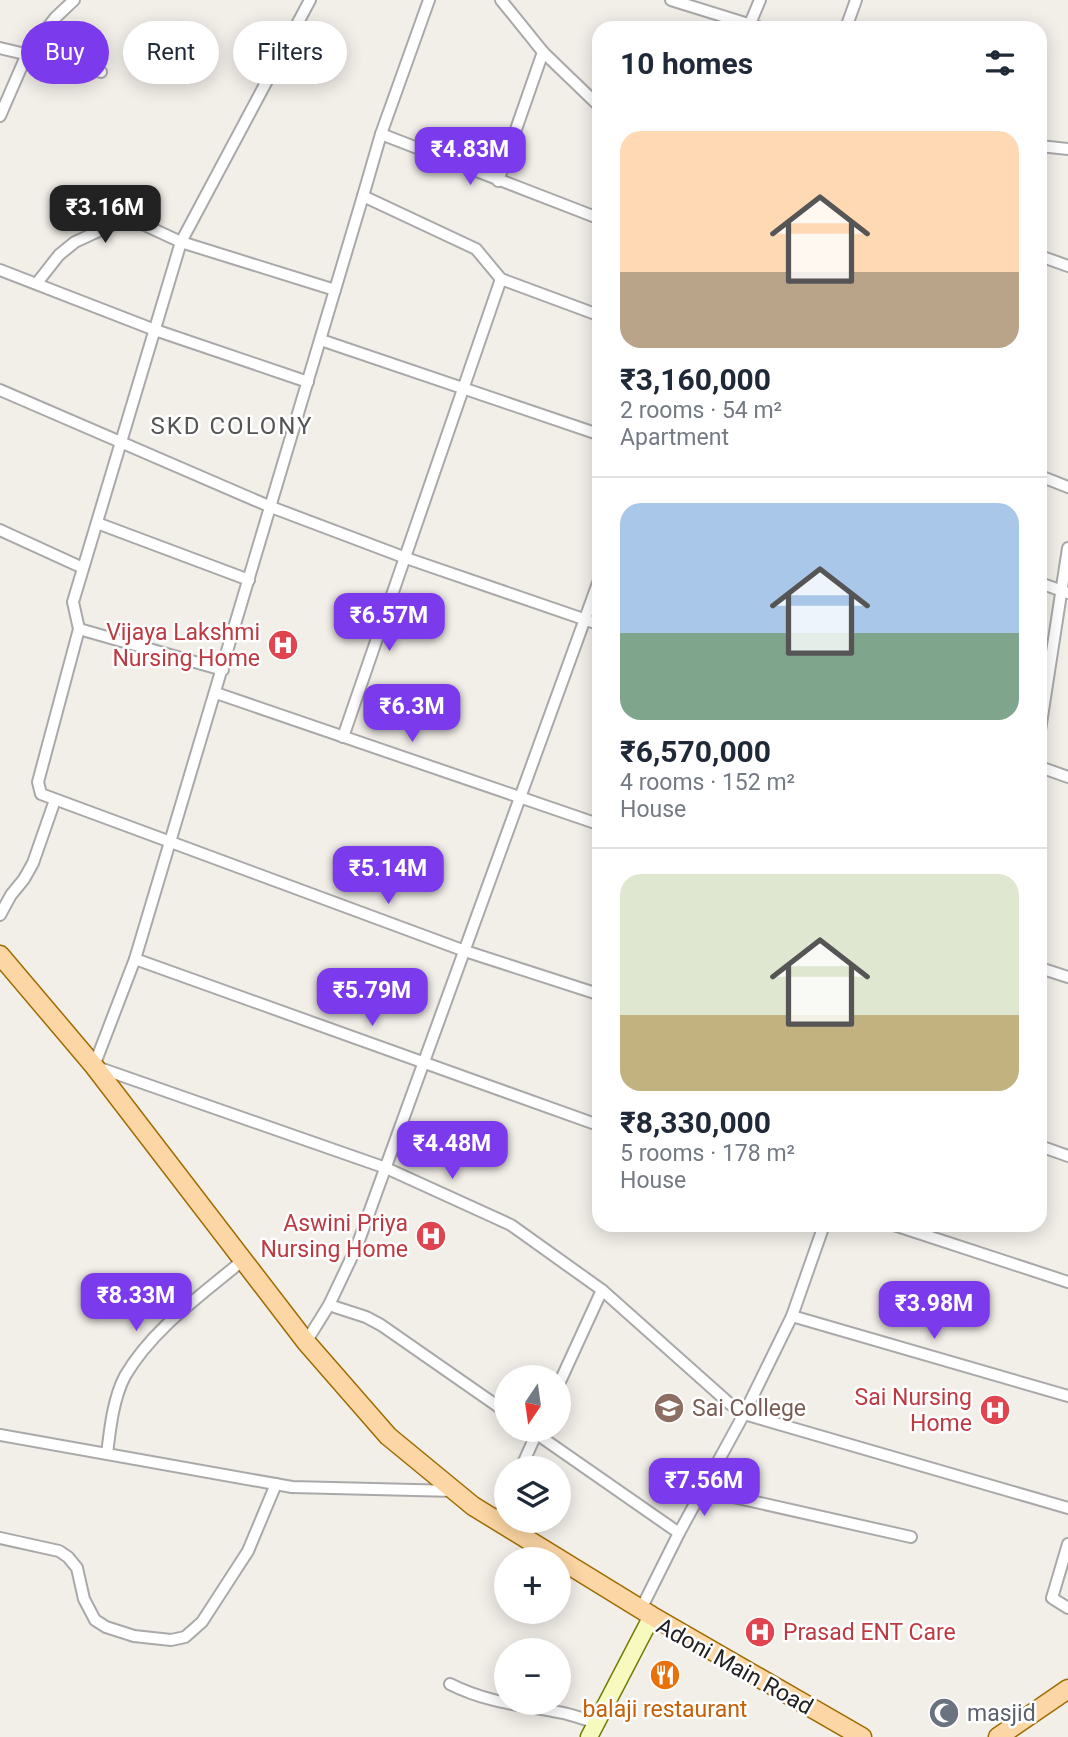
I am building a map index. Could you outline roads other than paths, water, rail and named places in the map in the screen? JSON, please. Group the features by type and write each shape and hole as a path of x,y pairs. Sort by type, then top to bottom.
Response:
{"main road":[{"path":"0,955 94,1066 306,1342 388,1436 455,1492 494,1519"},
{"path":"516,1533 646,1613"},
{"name":"Adoni Main Road","path":"646,1613 862,1737"},
{"path":"998,1737 1068,1689"}],"street":[{"path":"53,21 74,0"},
{"path":"310,0 181,242 73,602 79,629 38,782 41,794 465,951 592,992"},
{"path":"429,0 381,134 135,959 94,1066 386,1168 511,1226 602,1290 744,1414 1068,1508"},
{"path":"501,0 543,52 592,99"},
{"path":"671,0 736,21"},
{"path":"756,21 760,0"},
{"path":"848,21 856,0"},
{"path":"0,48 21,53"},
{"path":"498,181 543,52"},
{"path":"0,116 21,68"},
{"path":"381,134 592,216"},
{"path":"1047,147 1068,149"},
{"path":"363,197 476,248 501,279 592,313"},
{"path":"37,283 59,255 75,242 127,220 140,223 181,242 335,290"},
{"path":"1047,258 1068,266"},
{"path":"0,270 155,330 308,382"},
{"path":"343,737 501,279"},
{"path":"321,340 592,431"},
{"path":"0,390 271,507 406,558 592,622"},
{"path":"1047,479 1068,487"},
{"path":"97,523 249,580"},
{"path":"0,530 83,568"},
{"path":"1047,690 1064,592 1068,548"},
{"path":"1047,586 1064,592"},
{"path":"306,1342 329,1305 357,1246 592,600"},
{"path":"79,629 223,670"},
{"path":"216,693 592,822"},
{"path":"1047,770 1068,777"},
{"path":"0,915 10,895 33,863 55,800"},
{"path":"135,959 592,1123"},
{"path":"1047,970 1068,977"},
{"path":"1047,1148 1068,1156"},
{"path":"646,1613 678,1533 744,1414 792,1315 822,1232"},
{"path":"915,1232 1068,1282"},
{"path":"107,1454 111,1421 124,1378 153,1337 243,1260"},
{"path":"568,1365 602,1290"},
{"path":"329,1305 381,1325 494,1404"},
{"path":"792,1315 1068,1396"},
{"path":"0,1435 292,1487 455,1492"},
{"path":"550,1442 678,1533"},
{"path":"0,1538 59,1551 68,1557 77,1568 85,1599 95,1620 106,1628 134,1636 171,1640 185,1637 202,1622 248,1551 276,1484"},
{"path":"702,1490 911,1536"},
{"path":"1068,1544 1052,1598 1068,1608"},
{"name":"Adoni Main Road","path":"592,1730 646,1613"},
{"path":"450,1684 472,1695 493,1701 560,1712 592,1730"}],"place":[{"name":"Vijaya Lakshmi Nursing Home","path":"283,645"},
{"name":"Aswini Priya Nursing Home","path":"431,1236"},
{"name":"Sai College","path":"669,1408"},
{"name":"Sai Nursing Home","path":"995,1410"},
{"name":"Prasad ENT Care","path":"760,1632"},
{"name":"balaji restaurant","path":"665,1675"},
{"name":"masjid","path":"944,1713"}],"district":[{"name":"SKD COLONY","path":"232,426"}]}
